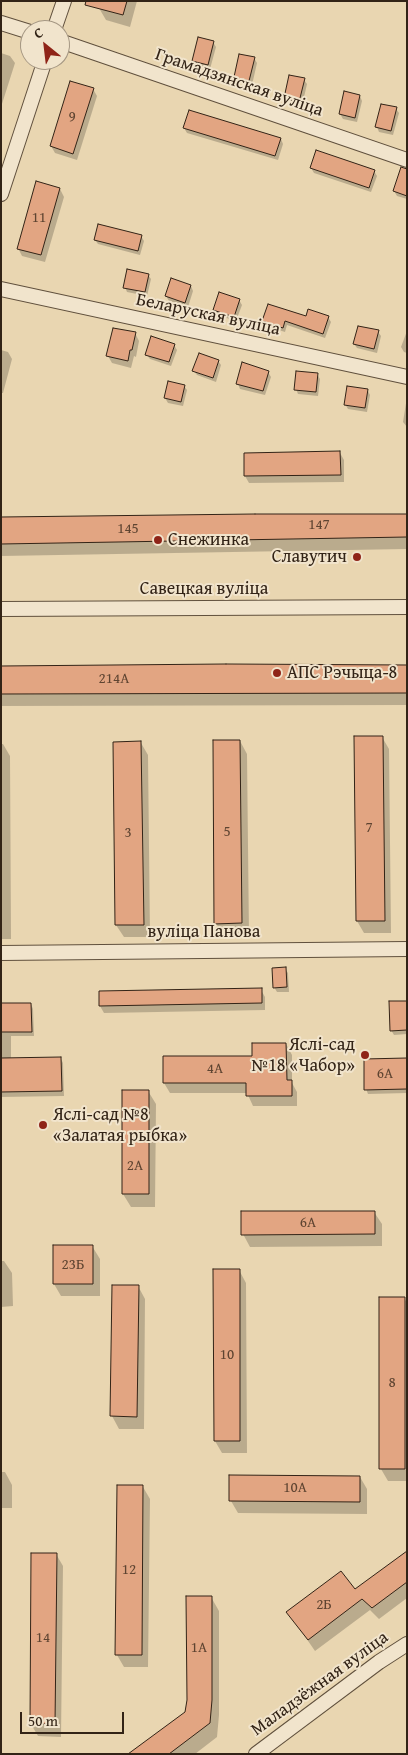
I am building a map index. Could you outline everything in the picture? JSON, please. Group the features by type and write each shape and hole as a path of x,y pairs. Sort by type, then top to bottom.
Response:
{"street":[{"path":"57,20 64,1"},
{"path":"1,24 20,29"},
{"name":"Грамадзянская вуліца","path":"70,44 407,160"},
{"path":"1,194 41,70"},
{"name":"Беларуская вуліца","path":"1,289 407,377"},
{"name":"Савецкая вуліца","path":"1,610 407,608"},
{"name":"вуліца Панова","path":"1,953 407,949"},
{"name":"Маладзёжная вуліца","path":"256,1754 379,1662 407,1644"}],"building":[{"path":"86,1 127,1 123,15 85,5"},
{"path":"198,37 214,41 208,65 192,61"},
{"path":"239,54 255,57 249,81 234,77"},
{"path":"289,75 305,78 299,102 284,98"},
{"path":"70,81 94,88 73,154 50,146"},
{"path":"344,91 360,95 355,118 339,114"},
{"path":"381,104 397,107 391,131 375,127"},
{"path":"189,110 281,138 275,156 183,128"},
{"path":"316,150 375,170 369,188 310,168"},
{"path":"401,167 407,169 407,196 393,191"},
{"path":"36,181 60,188 41,255 17,249"},
{"path":"98,224 142,235 138,251 94,240"},
{"path":"127,269 149,274 145,292 123,288"},
{"path":"171,278 191,285 185,303 165,296"},
{"path":"219,292 240,299 234,317 213,310"},
{"path":"268,304 306,316 308,309 329,316 323,334 285,321 283,328 262,321"},
{"path":"358,326 379,330 374,349 353,344"},
{"path":"113,328 136,332 128,361 106,356"},
{"path":"151,336 175,344 169,362 145,355"},
{"path":"199,353 219,360 213,378 192,371"},
{"path":"242,362 269,371 263,391 236,384"},
{"path":"296,371 318,373 316,392 294,390"},
{"path":"168,381 185,385 181,402 164,398"},
{"path":"347,386 368,389 365,408 344,405"},
{"path":"340,451 341,475 244,476 244,453"},
{"path":"407,514 407,537 1,544 1,517"},
{"path":"407,665 407,693 1,694 1,666"},
{"path":"354,736 383,736 385,921 356,921"},
{"path":"213,740 240,740 242,923 214,924"},
{"path":"141,741 144,925 115,925 113,742"},
{"path":"286,967 287,987 273,988 272,968"},
{"path":"262,988 262,1003 99,1006 99,991"},
{"path":"389,1001 407,1001 407,1030 390,1031"},
{"path":"1,1003 31,1003 32,1032 1,1032"},
{"path":"252,1043 286,1043 287,1080 292,1080 292,1096 246,1096 246,1083 163,1083 163,1056 252,1056"},
{"path":"61,1057 62,1091 1,1092 1,1058"},
{"path":"407,1058 407,1089 364,1090 364,1059"},
{"path":"122,1090 149,1090 149,1194 122,1194"},
{"path":"241,1211 375,1211 375,1234 241,1235"},
{"path":"53,1245 93,1245 93,1284 53,1284"},
{"path":"213,1269 240,1269 240,1441 214,1441"},
{"path":"112,1285 139,1285 137,1417 110,1416"},
{"path":"379,1297 405,1297 405,1469 379,1469"},
{"path":"229,1475 360,1476 360,1502 229,1501"},
{"path":"117,1485 143,1485 142,1655 115,1655"},
{"path":"407,1551 407,1582 372,1608 362,1599 308,1640 286,1612 341,1571 355,1589"},
{"path":"31,1553 57,1553 55,1724 30,1724"},
{"path":"186,1596 212,1596 212,1700 210,1723 169,1754 128,1754 185,1712 187,1700"}],"place":[{"name":"Снежинка","path":"158,540"},
{"name":"Славутич","path":"357,557"},
{"name":"АПС Рэчыца-8","path":"277,673"},
{"name":"Яслі-сад №18 «Чабор»","path":"365,1055"},
{"name":"Яслі-сад №8 «Залатая рыбка»","path":"43,1125"}]}
